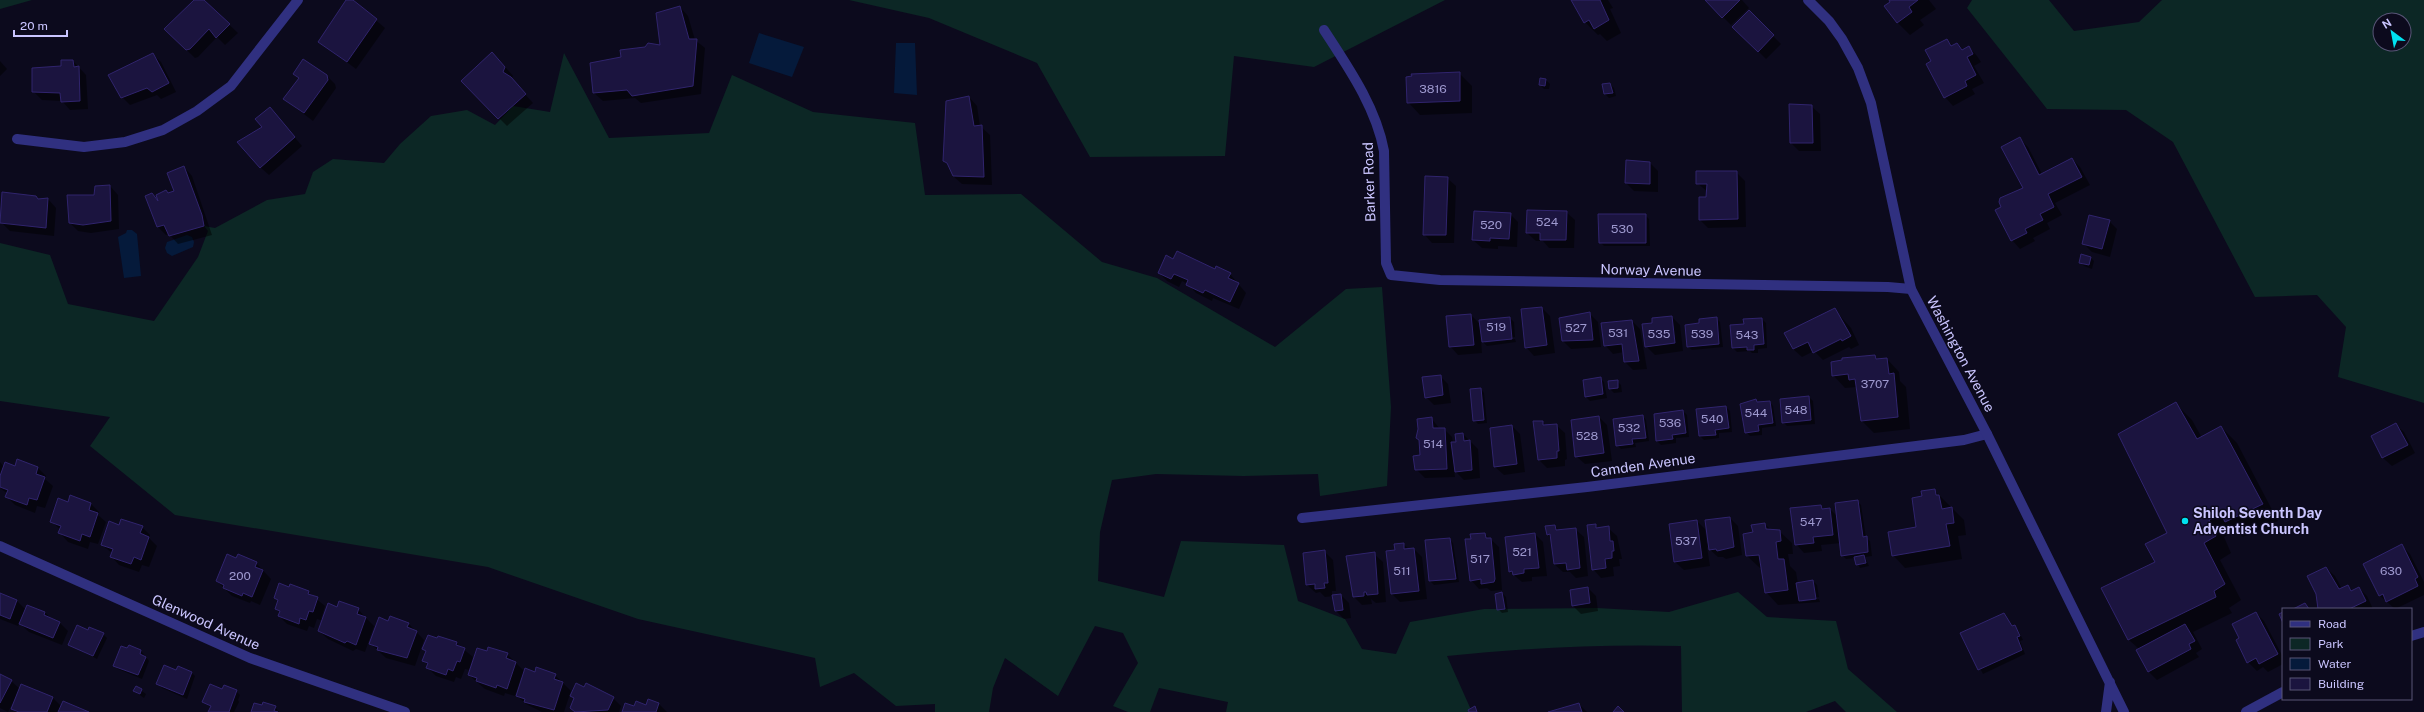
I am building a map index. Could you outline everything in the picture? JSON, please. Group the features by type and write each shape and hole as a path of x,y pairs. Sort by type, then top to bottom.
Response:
{"street":[{"path":"16,138 84,147 125,142 163,130 197,111 230,86 298,0"},
{"name":"Washington Avenue","path":"1808,0 1828,21 1842,39 1858,68 1871,103 1912,289 1987,434 2124,712"},
{"name":"Barker Road","path":"1324,30 1343,59 1375,116 1381,133 1384,151 1386,263 1391,275"},
{"name":"Norway Avenue","path":"1391,275 1440,280 1888,287 1912,289"},
{"name":"Camden Avenue","path":"1302,518 1586,487 1964,440 1987,434"},
{"name":"Glenwood Avenue","path":"0,546 250,658 405,712"},
{"path":"2412,636 2424,632"},
{"path":"2106,712 2110,682"},
{"path":"2246,712 2282,693"}],"green space":[{"path":"0,0 32,0 0,9"},
{"path":"849,0 1445,0 1314,67 1234,56 1225,156 1090,157 1037,63 929,18"},
{"path":"1972,0 2049,0 2074,31 2139,22 2162,0 2424,0 2424,403 2338,377 2346,327 2317,295 2255,297 2173,142 2126,110 2047,109 1967,8"},
{"path":"564,53 609,138 709,133 732,75 813,112 915,123 925,195 1021,194 1102,262 1157,278 1275,347 1346,289 1382,287 1391,407 1387,486 1320,496 1318,474 1244,476 1156,474 1112,480 1100,532 1098,581 1164,597 1181,541 1284,545 1298,601 1345,619 1362,649 1396,654 1410,622 1484,609 1597,608 1669,612 1738,592 1767,617 1836,621 1848,669 1897,712 1846,712 1835,701 1806,712 1682,712 1681,646 1622,646 1564,647 1447,656 1472,712 1226,712 1228,702 1159,688 1150,712 1128,712 1113,706 1138,663 1123,633 1095,626 1058,696 1005,658 993,688 989,712 935,712 935,704 896,706 854,673 820,687 815,658 638,619 488,567 175,515 90,446 110,417 0,401 0,243 50,255 68,304 154,321 198,257 208,231 204,226 215,228 267,200 305,194 313,172 333,159 384,163 400,144 431,116 467,110 495,125 513,106 550,112"}],"water":[{"path":"759,33 804,47 792,77 749,63"},
{"path":"896,43 915,43 917,95 894,93"},
{"path":"127,230 132,230 137,234 141,276 124,278 118,237 126,233"},
{"path":"187,235 192,237 194,242 193,247 172,256 167,253 165,248 167,242"}],"building":[{"path":"194,0 204,0 230,24 216,38 209,29 190,49 186,50 164,29"},
{"path":"346,0 353,0 377,19 347,62 318,42"},
{"path":"1571,0 1600,0 1609,20 1594,29 1589,20 1584,23"},
{"path":"1705,0 1740,0 1722,18"},
{"path":"1889,0 1918,0 1909,7 1912,12 1897,23 1884,6 1890,2"},
{"path":"680,6 689,39 697,39 693,86 632,96 627,90 593,93 590,63 621,57 620,50 645,47 648,43 660,45 656,13"},
{"path":"1749,10 1774,35 1758,52 1732,27"},
{"path":"1947,39 1951,46 1957,43 1962,50 1969,46 1973,54 1967,57 1976,75 1965,81 1967,86 1944,98 1926,64 1931,61 1925,50"},
{"path":"492,52 505,67 503,72 511,77 526,94 498,119 461,81"},
{"path":"153,53 169,83 152,92 147,88 121,98 108,75"},
{"path":"303,59 327,75 328,80 304,113 283,99 299,78 293,74"},
{"path":"61,60 73,60 74,67 79,66 80,101 61,102 60,93 32,92 32,68 61,66"},
{"path":"1460,72 1460,101 1407,103 1406,77 1412,76 1411,74"},
{"path":"1540,78 1546,79 1545,86 1539,85"},
{"path":"1610,83 1613,93 1604,94 1602,84"},
{"path":"969,96 974,126 982,125 984,177 953,176 947,163 943,161 946,101"},
{"path":"1789,104 1812,105 1813,143 1790,143"},
{"path":"270,107 295,137 260,168 237,142 262,127 255,119"},
{"path":"2020,137 2039,175 2072,158 2082,177 2048,194 2054,207 2040,214 2043,220 2025,229 2027,233 2011,241 1995,210 2001,207 1999,202 2000,198 2023,188 2001,147"},
{"path":"1626,160 1650,162 1650,184 1625,183"},
{"path":"184,166 202,215 204,226 169,236 164,225 157,227 145,196 152,193 158,201 156,195 166,190 168,193 174,191 167,173"},
{"path":"1696,171 1737,171 1738,219 1699,220 1699,197 1706,197 1707,184 1696,184"},
{"path":"1425,176 1448,177 1446,235 1423,235"},
{"path":"110,185 111,221 83,225 69,223 67,195 94,195 95,186"},
{"path":"2,192 36,196 38,199 48,198 46,228 0,223"},
{"path":"1527,210 1567,211 1566,240 1540,240 1540,233 1526,233"},
{"path":"1474,211 1511,213 1509,239 1490,238 1490,241 1472,240"},
{"path":"1598,214 1646,214 1646,243 1599,243"},
{"path":"2089,215 2110,220 2102,249 2082,244"},
{"path":"1177,251 1215,269 1216,266 1231,273 1228,278 1239,283 1230,302 1205,290 1203,293 1186,285 1188,280 1174,274 1171,279 1158,273 1166,255 1173,259"},
{"path":"2081,254 2091,257 2089,265 2079,263"},
{"path":"1542,307 1547,345 1525,348 1521,309"},
{"path":"1835,308 1851,336 1842,341 1841,339 1813,353 1808,342 1793,349 1784,333"},
{"path":"1590,312 1593,340 1562,341 1559,318"},
{"path":"1471,314 1474,345 1449,347 1446,316"},
{"path":"1672,316 1675,343 1645,347 1642,324 1652,323 1652,318"},
{"path":"1510,317 1512,339 1482,342 1479,320"},
{"path":"1717,317 1719,344 1687,347 1685,325 1699,323 1699,319"},
{"path":"1762,318 1764,344 1754,345 1754,350 1747,350 1747,347 1732,348 1730,325 1744,324 1743,319"},
{"path":"1632,320 1639,361 1624,362 1622,344 1604,346 1601,323"},
{"path":"1875,355 1876,359 1887,358 1889,374 1894,373 1898,417 1861,421 1855,379 1849,380 1848,374 1832,376 1831,362 1842,360 1842,358"},
{"path":"1441,375 1443,395 1425,398 1422,377"},
{"path":"1601,377 1603,394 1585,397 1583,380"},
{"path":"1618,380 1618,388 1609,389 1608,381"},
{"path":"1481,388 1484,420 1473,421 1470,389"},
{"path":"1809,396 1811,420 1782,423 1780,399"},
{"path":"1756,399 1757,402 1770,401 1773,423 1758,425 1759,431 1745,433 1740,404"},
{"name":"Shiloh Seventh Day Adventist Church","path":"2176,402 2197,439 2221,426 2263,504 2225,522 2221,514 2209,520 2216,536 2204,543 2225,584 2214,591 2216,597 2128,640 2101,588 2155,562 2145,544 2167,533 2118,434"},
{"path":"1726,406 1729,428 1715,430 1716,435 1699,436 1696,409"},
{"path":"1683,410 1686,433 1672,435 1673,439 1656,441 1654,414"},
{"path":"1643,415 1646,438 1632,439 1633,444 1616,446 1613,419"},
{"path":"1599,416 1604,453 1575,457 1571,420"},
{"path":"1432,417 1433,428 1445,428 1447,469 1415,470 1413,456 1420,455 1419,440 1416,438 1418,429 1417,419"},
{"path":"1533,421 1543,421 1543,425 1557,424 1559,451 1557,451 1557,458 1538,460"},
{"path":"2396,423 2408,445 2382,458 2371,436"},
{"path":"1512,425 1517,464 1494,467 1490,428"},
{"path":"1463,433 1464,441 1470,440 1472,470 1455,472 1451,442 1456,442 1455,434"},
{"path":"17,459 38,467 36,474 45,477 37,500 29,498 27,505 5,497 8,490 0,487 0,476 5,462 15,466"},
{"path":"1935,489 1936,495 1939,495 1942,509 1952,507 1954,523 1946,524 1950,546 1892,556 1888,532 1916,527 1912,498 1922,496 1921,491"},
{"path":"70,495 91,503 89,510 98,513 90,537 82,534 80,541 58,533 61,526 50,522 58,498 68,502"},
{"path":"1858,500 1863,537 1867,536 1868,552 1841,556 1835,503"},
{"path":"1821,505 1822,509 1830,508 1833,535 1813,537 1814,543 1795,545 1790,508"},
{"path":"1730,517 1734,547 1717,551 1716,549 1709,550 1705,520"},
{"path":"121,519 143,526 140,533 149,537 141,560 134,557 131,564 110,557 113,549 101,545 109,521 119,525"},
{"path":"1697,520 1702,558 1674,562 1669,524"},
{"path":"1765,523 1766,529 1780,530 1781,541 1776,542 1778,559 1784,559 1788,590 1765,593 1759,555 1746,556 1743,534 1753,532 1751,525"},
{"path":"1596,524 1596,528 1609,526 1610,541 1613,541 1614,551 1612,551 1612,558 1605,559 1606,568 1592,570 1587,525"},
{"path":"1555,525 1556,530 1576,528 1580,568 1567,570 1566,563 1554,564 1550,534 1547,535 1545,526"},
{"path":"1485,533 1486,538 1491,538 1495,579 1494,582 1481,584 1481,579 1470,581 1465,539 1471,539 1470,534"},
{"path":"1535,533 1539,568 1524,569 1524,573 1513,575 1512,571 1509,572 1505,537"},
{"path":"1450,538 1456,579 1429,581 1425,540"},
{"path":"1404,543 1404,549 1414,548 1419,591 1391,594 1386,551 1395,550 1394,544"},
{"path":"2402,544 2418,577 2415,579 2418,586 2386,602 2383,594 2379,596 2363,564"},
{"path":"1325,550 1328,583 1324,583 1325,588 1315,589 1315,584 1306,585 1303,553"},
{"path":"1375,552 1378,594 1367,595 1366,592 1364,592 1364,596 1353,597 1346,556"},
{"path":"227,554 236,558 238,554 257,562 255,567 263,570 252,597 243,593 242,596 223,588 224,585 216,581"},
{"path":"1864,555 1866,563 1856,565 1854,557"},
{"path":"2326,567 2339,589 2348,585 2351,591 2359,587 2366,601 2351,608 2318,608 2316,594 2307,576"},
{"path":"1813,580 1816,599 1799,601 1796,583"},
{"path":"279,583 289,587 290,584 309,591 308,594 318,597 313,612 309,611 306,620 300,618 299,624 278,616 280,611 275,609 278,600 274,598"},
{"path":"1588,587 1590,603 1572,606 1570,590"},
{"path":"1502,592 1505,609 1497,610 1495,594"},
{"path":"0,593 17,600 10,619 0,615"},
{"path":"1341,594 1343,610 1335,611 1332,595"},
{"path":"339,601 359,608 357,614 366,617 356,645 347,641 345,643 318,631 328,603 337,607"},
{"path":"2305,603 2308,608 2295,608"},
{"path":"27,605 45,612 44,615 60,622 53,638 19,624"},
{"path":"2256,612 2278,654 2259,664 2256,658 2247,663 2236,640 2239,638 2232,624"},
{"path":"2282,612 2282,621 2279,614"},
{"path":"2004,613 2012,626 2015,625 2020,636 2017,637 2022,650 1978,670 1960,633"},
{"path":"390,616 409,623 407,627 417,631 407,658 377,650 378,647 369,644 379,617 388,621"},
{"path":"2185,624 2195,641 2189,644 2191,649 2148,672 2136,650"},
{"path":"77,625 88,630 89,627 104,633 93,656 68,645"},
{"path":"428,635 437,638 438,636 457,642 456,645 465,648 460,662 457,661 453,671 448,669 446,675 426,668 428,663 422,661 426,651 422,649"},
{"path":"129,645 141,650 140,654 146,657 138,675 113,666 121,646 127,648"},
{"path":"488,647 508,653 506,658 516,662 507,689 497,685 496,688 476,681 477,678 468,675 477,648 487,651"},
{"path":"164,665 176,670 178,666 192,672 183,695 156,684"},
{"path":"536,667 556,674 554,679 563,682 554,710 524,702 525,699 516,696 525,668 535,672"},
{"path":"0,674 12,680 0,703"},
{"path":"576,683 584,687 586,683 614,697 608,710 575,712 570,708 574,698 570,696"},
{"path":"21,684 53,697 47,712 19,712 11,709"},
{"path":"210,684 222,689 224,685 237,690 229,712 208,712 211,706 202,702"},
{"path":"136,686 142,689 140,694 133,691"},
{"path":"648,699 659,703 656,712 622,712 625,703 634,706 636,701 646,705"},
{"path":"63,701 89,712 58,712"},
{"path":"263,702 276,706 274,711 278,712 251,712 254,703 262,705"},
{"path":"1579,703 1582,712 1548,712"},
{"path":"1475,706 1477,712 1469,712 1468,710"},
{"path":"1618,706 1624,712 1613,712"}],"place":[{"name":"Shiloh Seventh Day Adventist Church","path":"2185,521"}]}
